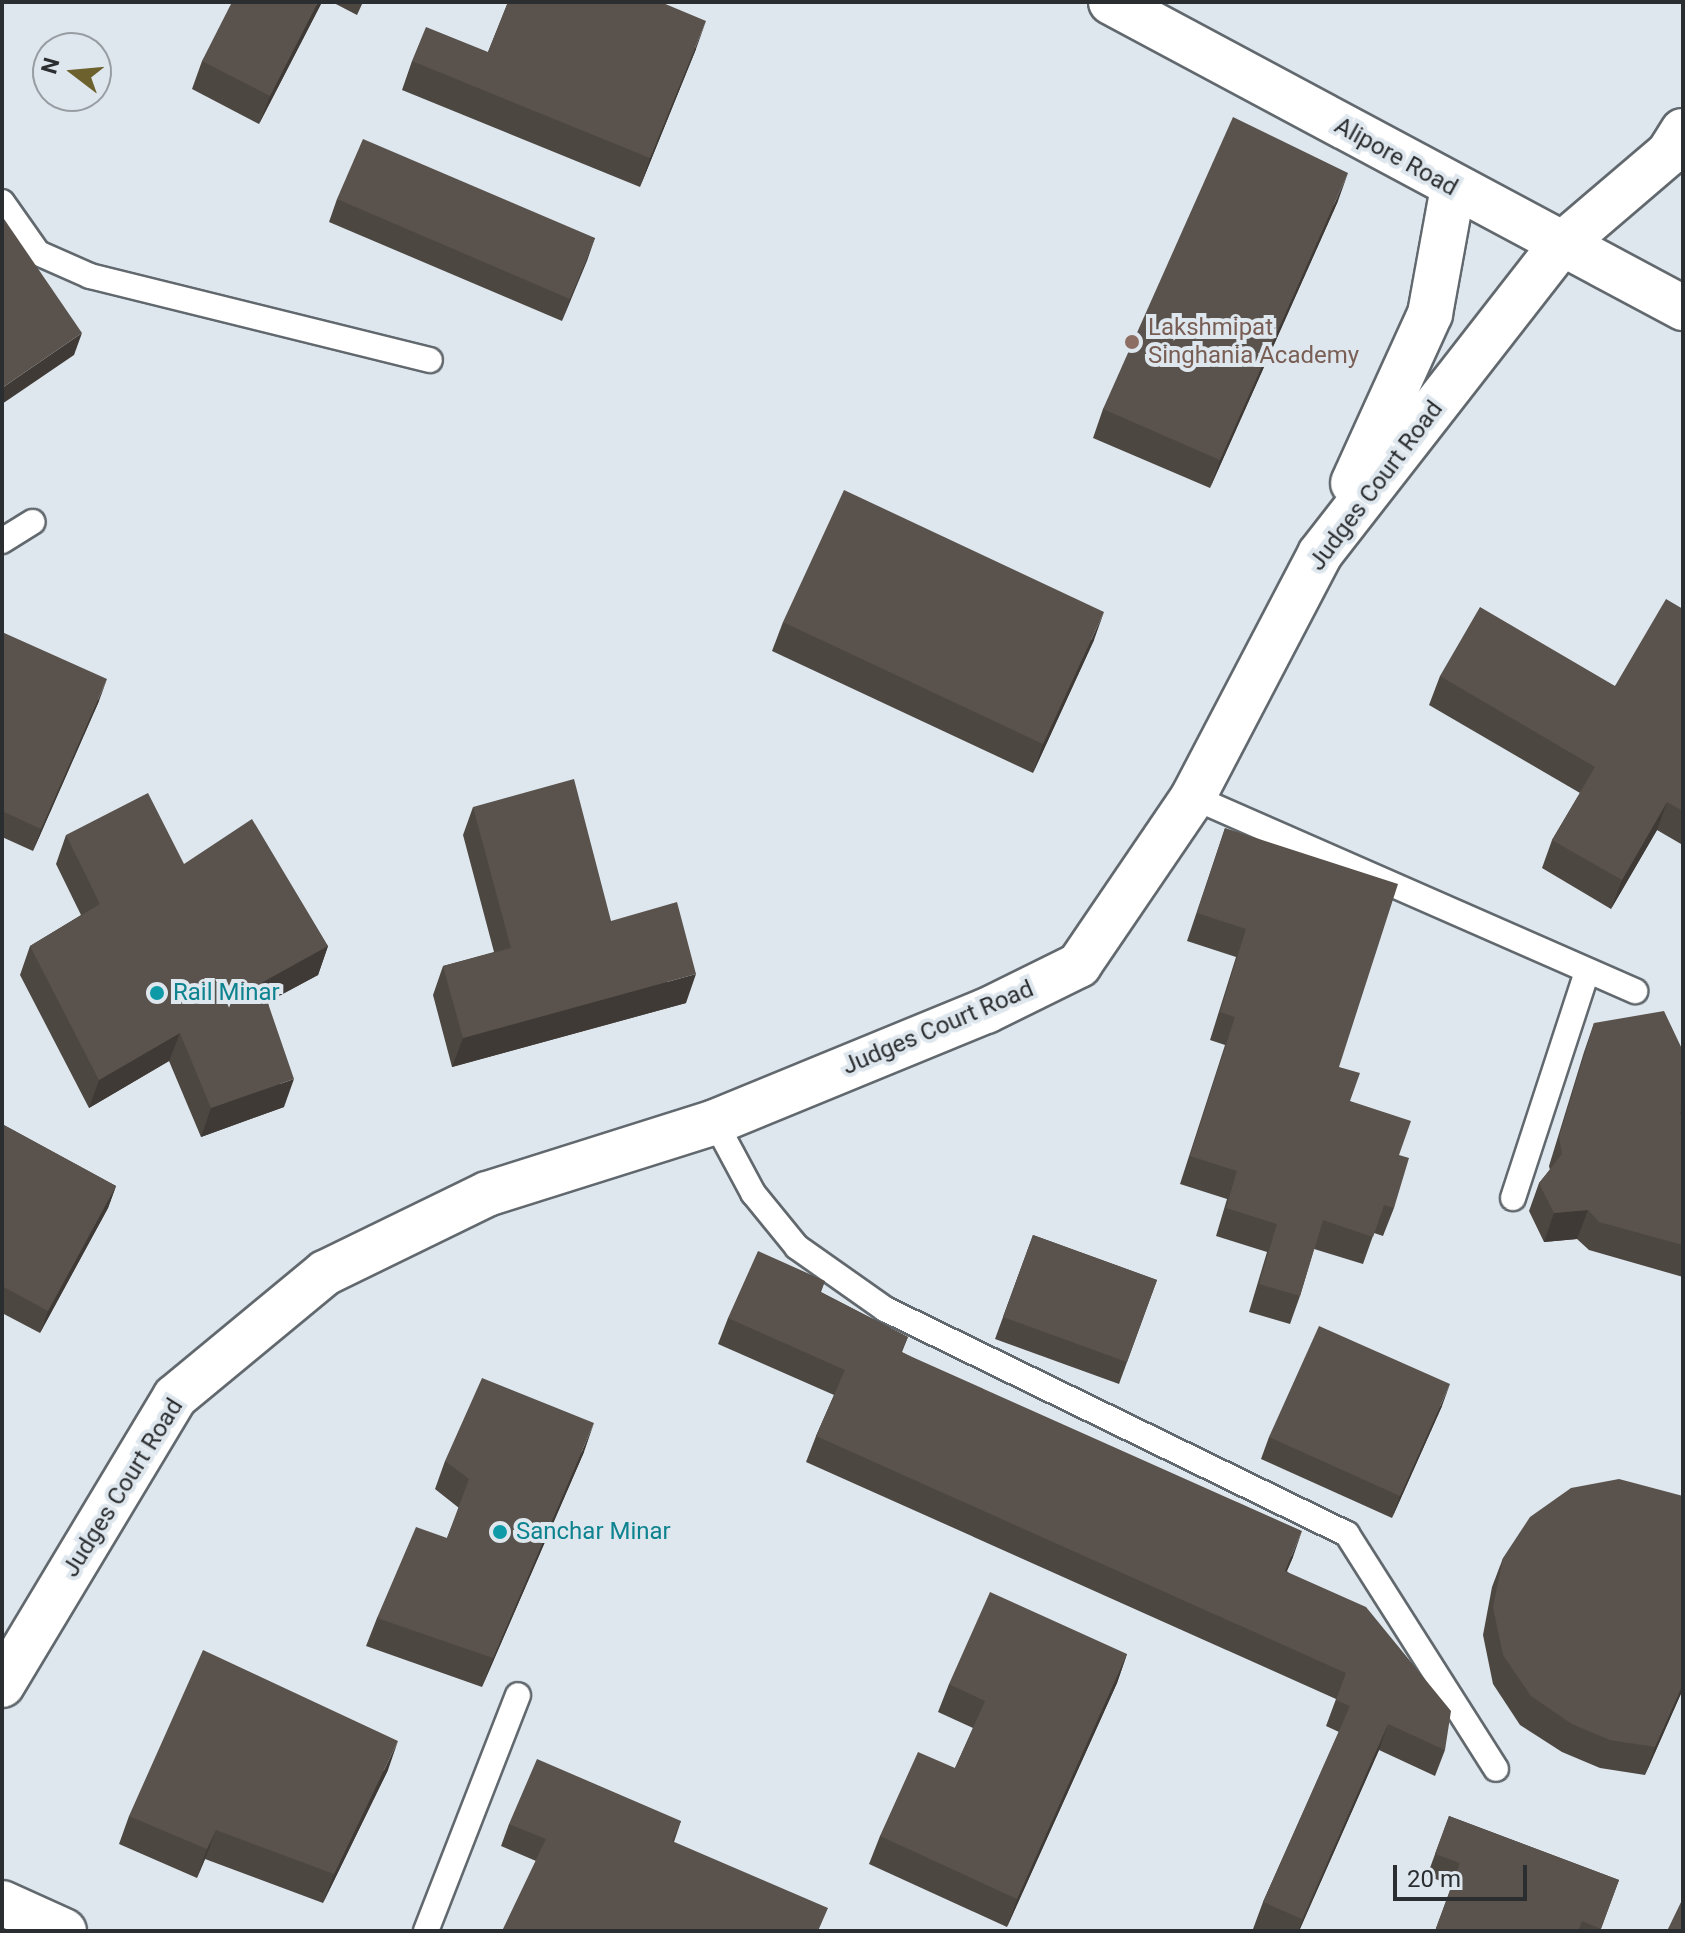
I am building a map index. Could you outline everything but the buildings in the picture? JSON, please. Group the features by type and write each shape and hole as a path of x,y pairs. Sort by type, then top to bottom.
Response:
{"main road":[{"name":"Alipore Road","path":"1111,2 1560,246 1683,308"},
{"name":"Judges Court Road","path":"2,1685 175,1397 325,1273 487,1194 715,1122 986,1011 1079,965 1193,797 1320,554 1560,246 1669,153 1683,131"},
{"path":"1320,554 1430,314 1453,188"},
{"path":"2,1903 64,1931"}],"lane":[{"path":"2,202 38,253 90,276 430,360"},
{"path":"2,541 32,522"},
{"path":"1193,797 1635,991"},
{"path":"1513,1198 1587,971"},
{"path":"715,1122 753,1193 797,1247 885,1309 1347,1534 1496,1769"},
{"path":"426,1931 518,1695"}],"place":[{"name":"Lakshmipat Singhania Academy","path":"1132,342"},
{"name":"Rail Minar","path":"157,993"},
{"name":"Sanchar Minar","path":"500,1532"}]}
